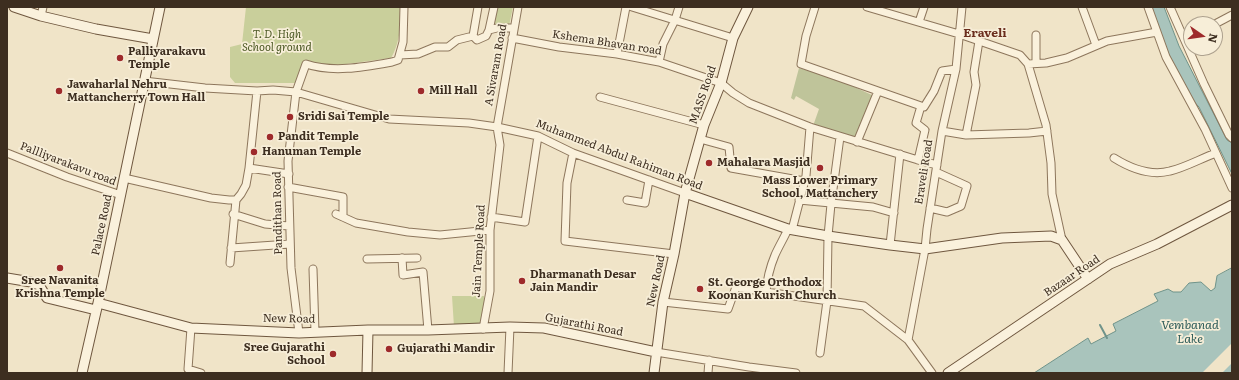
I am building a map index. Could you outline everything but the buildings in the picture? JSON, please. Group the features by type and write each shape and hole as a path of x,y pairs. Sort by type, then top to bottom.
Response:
{"street":[{"path":"14,7 41,16 153,39"},
{"path":"41,16 43,7"},
{"name":"Palace Road","path":"82,373 160,7"},
{"path":"404,7 403,42 400,55 418,54 435,47 448,47 457,40 473,36"},
{"path":"473,36 478,7"},
{"path":"473,36 477,40 486,36 489,30 494,7"},
{"name":"A Sivaram Road","path":"497,127 518,7"},
{"path":"617,54 626,7"},
{"path":"632,7 733,38"},
{"path":"659,62 663,44 675,20 679,7"},
{"name":"MASS Road","path":"685,193 704,125 721,83 733,38 748,7"},
{"path":"815,7 804,43 801,64 924,107 934,91 942,71 956,69"},
{"path":"867,7 959,34 1020,55 1028,64 1047,131 1051,164 1052,194 1062,240 1088,279"},
{"path":"918,22 924,7"},
{"name":"Eraveli Road","path":"908,340 925,248 942,131 956,69 962,7"},
{"path":"1082,7 1096,45"},
{"path":"1148,7 1166,57 1205,129 1232,188"},
{"path":"1170,7 1183,38"},
{"path":"1223,20 1232,15"},
{"path":"489,30 496,28 514,28"},
{"path":"1028,64 1046,63 1067,58 1107,41 1157,32"},
{"path":"1036,35 1036,63"},
{"name":"Kshema Bhavan road","path":"512,38 559,47 617,54 659,62 721,83"},
{"path":"966,135 976,85 974,72 979,42"},
{"name":"Pandithan Road","path":"300,333 291,268 288,161 296,92 306,64 323,69 350,68 392,62 398,60 400,55"},
{"path":"1192,56 1231,136"},
{"name":"Muhammed Abdul Rahiman Road","path":"144,81 205,88 296,92 389,119 469,123 497,127 538,136 573,152 685,193 790,229 828,236 890,245 925,248 1002,238 1051,236 1062,240"},
{"path":"721,83 733,94 750,104 810,127 918,160 936,168 967,186 961,206 946,212 930,208"},
{"path":"230,263 233,214 236,200 246,185 250,168 256,91"},
{"path":"857,142 878,91"},
{"path":"600,97 704,125"},
{"path":"918,160 925,130 916,123 921,106"},
{"name":"Jain Temple Road","path":"483,328 490,292 490,217 500,145 497,127"},
{"path":"766,292 768,278 776,254 790,229 799,200 804,181 810,127"},
{"path":"942,131 966,135 1047,131"},
{"path":"490,217 525,222 538,136"},
{"path":"820,354 827,301 828,236 840,137"},
{"path":"700,139 729,147 731,168 804,181"},
{"path":"573,152 567,183 565,241 674,254"},
{"name":"Pallliyarakavu road","path":"7,153 67,177 121,195"},
{"path":"1114,158 1126,166 1136,170 1158,172 1170,171 1216,153"},
{"path":"890,245 900,154"},
{"path":"250,168 289,174"},
{"path":"124,178 211,198 236,200"},
{"path":"627,200 645,204 649,180"},
{"path":"288,187 342,198 343,217"},
{"name":"New Road","path":"654,373 663,302 674,254 685,193"},
{"path":"799,200 873,207 894,213"},
{"name":"Bazaar Road","path":"948,373 1058,301 1110,264 1157,244 1232,205"},
{"path":"233,214 264,224 289,226"},
{"path":"336,214 356,223 414,233 440,235 490,230"},
{"path":"231,248 290,244"},
{"path":"402,258 403,275 423,272 428,330"},
{"path":"367,259 417,258"},
{"path":"313,269 316,332"},
{"name":"New Road","path":"7,278 31,282 39,285 47,298 97,307 191,328 300,333 483,328"},
{"path":"663,302 728,309 736,286 766,292 864,306 908,340 932,373"},
{"path":"508,373 510,327"},
{"path":"191,328 187,371 201,373"},
{"name":"Gujarathi Road","path":"483,328 544,328 656,352"},
{"path":"367,373 368,330"},
{"path":"656,352 796,373"},
{"path":"708,373 709,360"}],"green space":[{"name":"T. D. High School ground","path":"246,7 401,7 401,20 396,47 391,58 339,65 325,65 305,61 302,65 296,83 235,83 230,77 230,47 242,44"},
{"path":"492,7 513,7 509,26 489,23"},
{"path":"799,68 837,79 874,96 856,139 813,126 819,109 796,96 794,100 791,98"},
{"path":"452,296 484,296 483,314 480,322 471,325 454,327"}],"water":[{"path":"1151,7 1164,7 1183,56 1227,140 1232,143 1232,174 1199,107 1182,89"},
{"name":"Vembanad Lake","path":"1232,268 1232,373 1034,373 1088,338 1091,344 1116,331 1113,324 1158,301 1154,294 1168,289 1173,292 1181,292 1189,283 1201,282 1211,291 1215,288 1217,276"}],"pier":[{"path":"1232,343 1232,363 1222,373 1202,373"}],"waterway":[{"path":"1100,325 1107,338"}],"place":[{"name":"Palliyarakavu Temple","path":"120,58"},
{"name":"Jawaharlal Nehru Mattancherry Town Hall","path":"59,91"},
{"name":"Mill Hall","path":"421,91"},
{"name":"Sridi Sai Temple","path":"290,117"},
{"name":"Pandit Temple","path":"270,137"},
{"name":"Hanuman Temple","path":"254,152"},
{"name":"Mahalara Masjid","path":"709,163"},
{"name":"Mass Lower Primary School, Mattanchery","path":"820,168"},
{"name":"Sree Navanita Krishna Temple","path":"60,268"},
{"name":"Dharmanath Desar Jain Mandir","path":"522,281"},
{"name":"St. George Orthodox Koonan Kurish Church","path":"700,289"},
{"name":"Gujarathi Mandir","path":"389,349"},
{"name":"Sree Gujarathi School","path":"333,354"}],"district":[{"name":"Eraveli","path":"985,33"}]}
